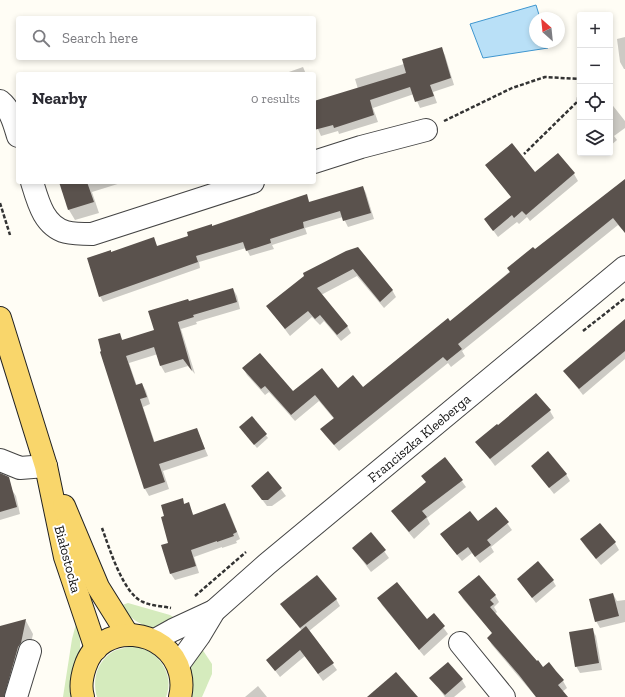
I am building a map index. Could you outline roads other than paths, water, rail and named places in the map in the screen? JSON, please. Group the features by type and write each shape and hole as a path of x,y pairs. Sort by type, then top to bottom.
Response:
{"main road":[{"name":"Białostocka","path":"0,318 5,350 46,466 98,587 128,634"},
{"name":"Białostocka","path":"46,466 65,557 96,649"},
{"path":"83,697 82,677 87,662 96,649 105,642 128,634 142,635 155,640 165,647 172,655 178,665 182,678 180,697"}],"street":[{"path":"0,101 6,106 12,117 16,130"},
{"path":"316,161 362,147 426,130"},
{"path":"33,184 39,205 49,223 66,232 92,234 247,184"},
{"name":"Franciszka Kleeberga","path":"178,665 199,636 214,611 273,559 625,268"},
{"path":"0,460 20,468 46,466"},
{"name":"Franciszka Kleeberga","path":"155,640 188,622 214,611"},
{"path":"460,643 504,697"},
{"path":"16,697 30,650"}],"water":[{"path":"536,5 538,12 529,12 529,48 548,48 483,58 470,24"}]}
